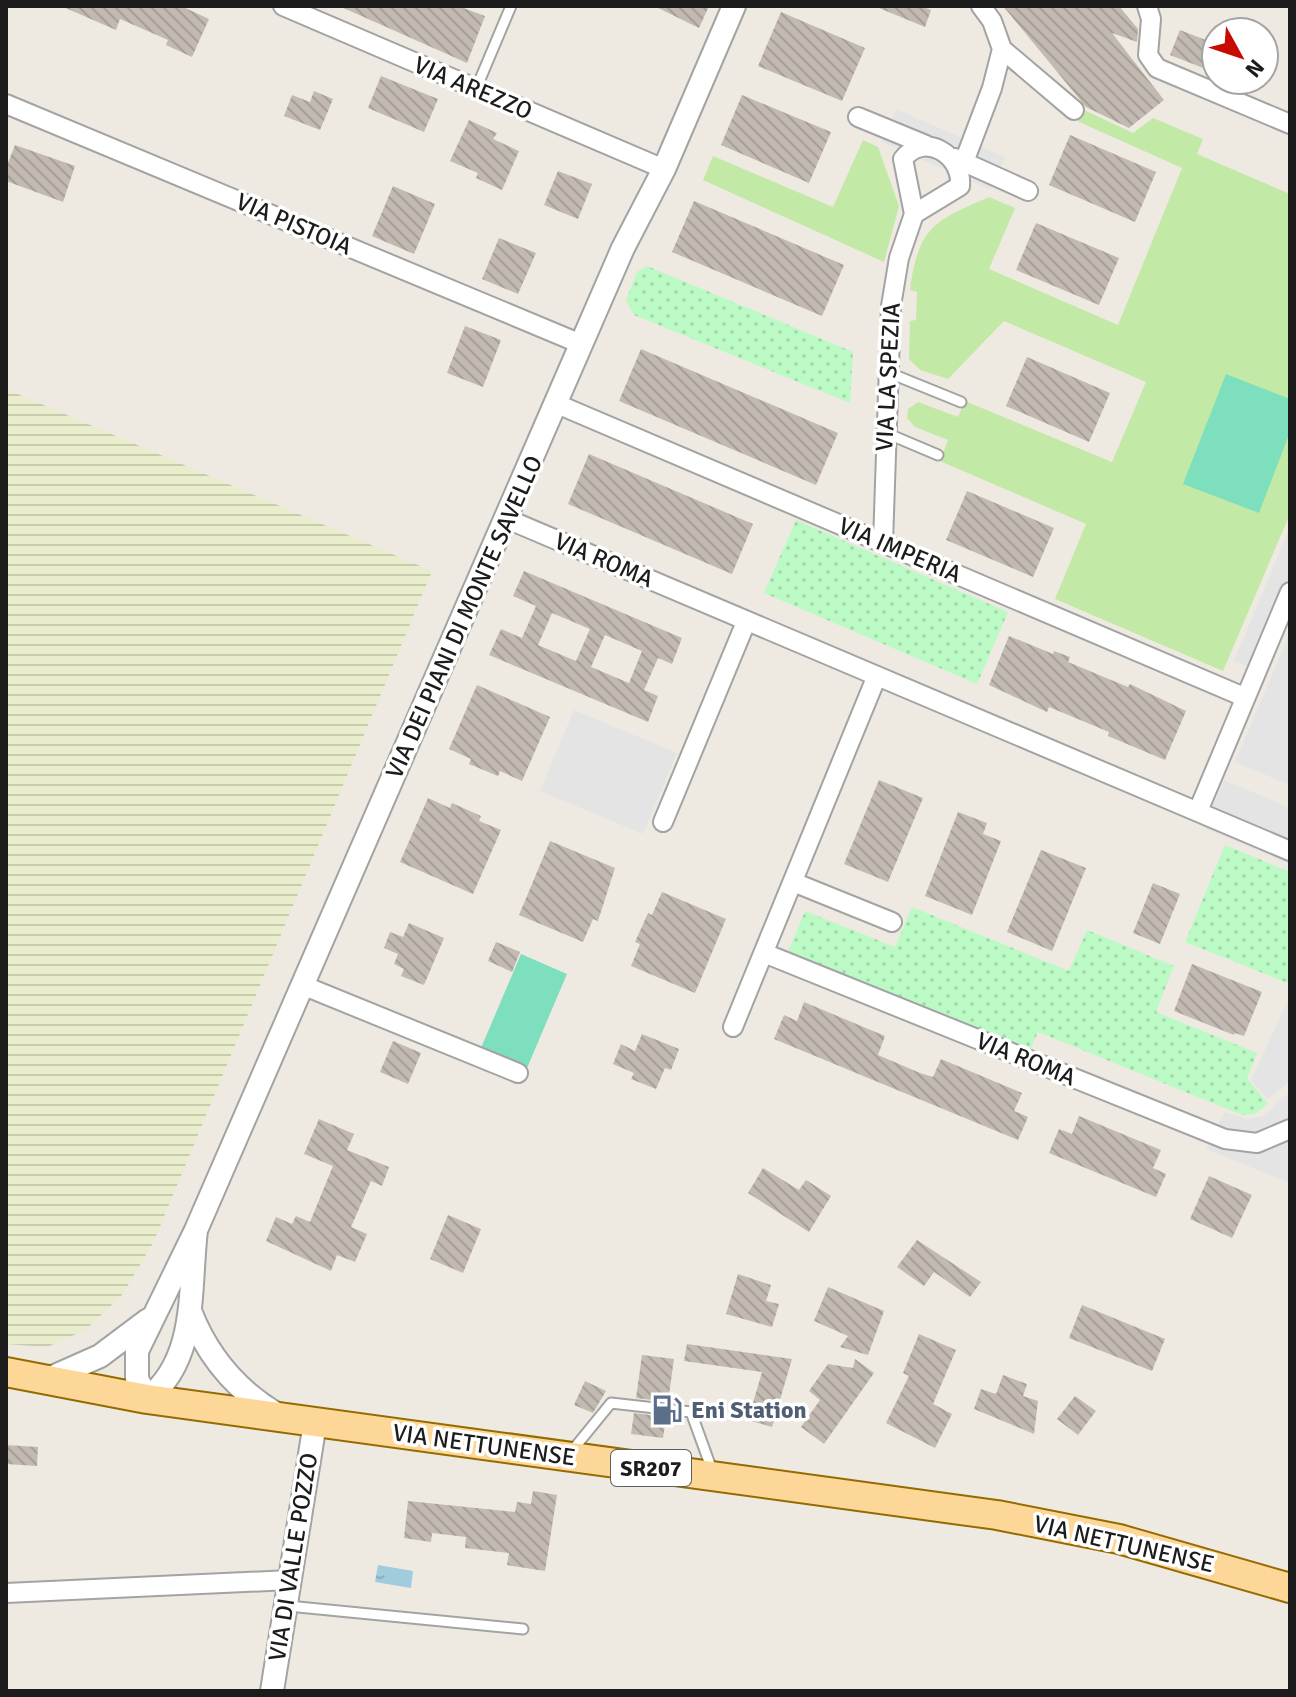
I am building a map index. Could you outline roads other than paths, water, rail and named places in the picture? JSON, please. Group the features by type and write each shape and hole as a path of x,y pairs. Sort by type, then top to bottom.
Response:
{"main road":[{"name":"VIA NETTUNENSE","path":"6,1372 147,1399 997,1515 1119,1539 1290,1588"}],"street":[{"name":"VIA AREZZO","path":"283,6 664,169"},
{"name":"VIA DEI PIANI DI MONTE SAVELLO","path":"147,1399 137,1379 135,1360 154,1313 196,1230 623,248 664,169 734,6"},
{"path":"981,6 992,21 1002,49 1074,110"},
{"path":"1147,6 1151,19 1148,55 1157,68 1290,124"},
{"path":"960,186 958,159 992,88 1002,49"},
{"name":"VIA PISTOIA","path":"6,104 581,344"},
{"path":"858,117 1028,191"},
{"name":"VIA LA SPEZIA","path":"883,543 884,433 896,274 914,214 903,159 889,130"},
{"path":"903,159 912,150 926,145"},
{"path":"914,214 960,186 990,174"},
{"name":"VIA IMPERIA","path":"557,404 1244,697"},
{"name":"VIA ROMA","path":"507,519 1290,851"},
{"path":"1198,811 1290,592"},
{"path":"663,822 746,622"},
{"path":"733,1027 876,678"},
{"path":"793,882 892,922"},
{"name":"VIA ROMA","path":"764,953 1225,1139 1257,1143 1290,1129"},
{"path":"302,985 518,1073"},
{"path":"147,1399 172,1375 186,1337 196,1230"},
{"path":"190,1311 197,1329 227,1374 251,1398 282,1418"},
{"path":"46,1380 100,1356 154,1313"},
{"name":"VIA DI VALLE POZZO","path":"272,1691 315,1423"},
{"path":"6,1593 290,1580"}],"lane":[{"path":"476,89 511,6"},
{"path":"887,372 961,402"},
{"path":"884,433 938,455"},
{"path":"567,1457 611,1403 691,1412 715,1477"},
{"path":"285,1606 523,1629"}],"water":[{"path":"378,1565 413,1571 411,1588 375,1582"}],"place":[{"name":"Eni Station","path":"667,1410"}]}
